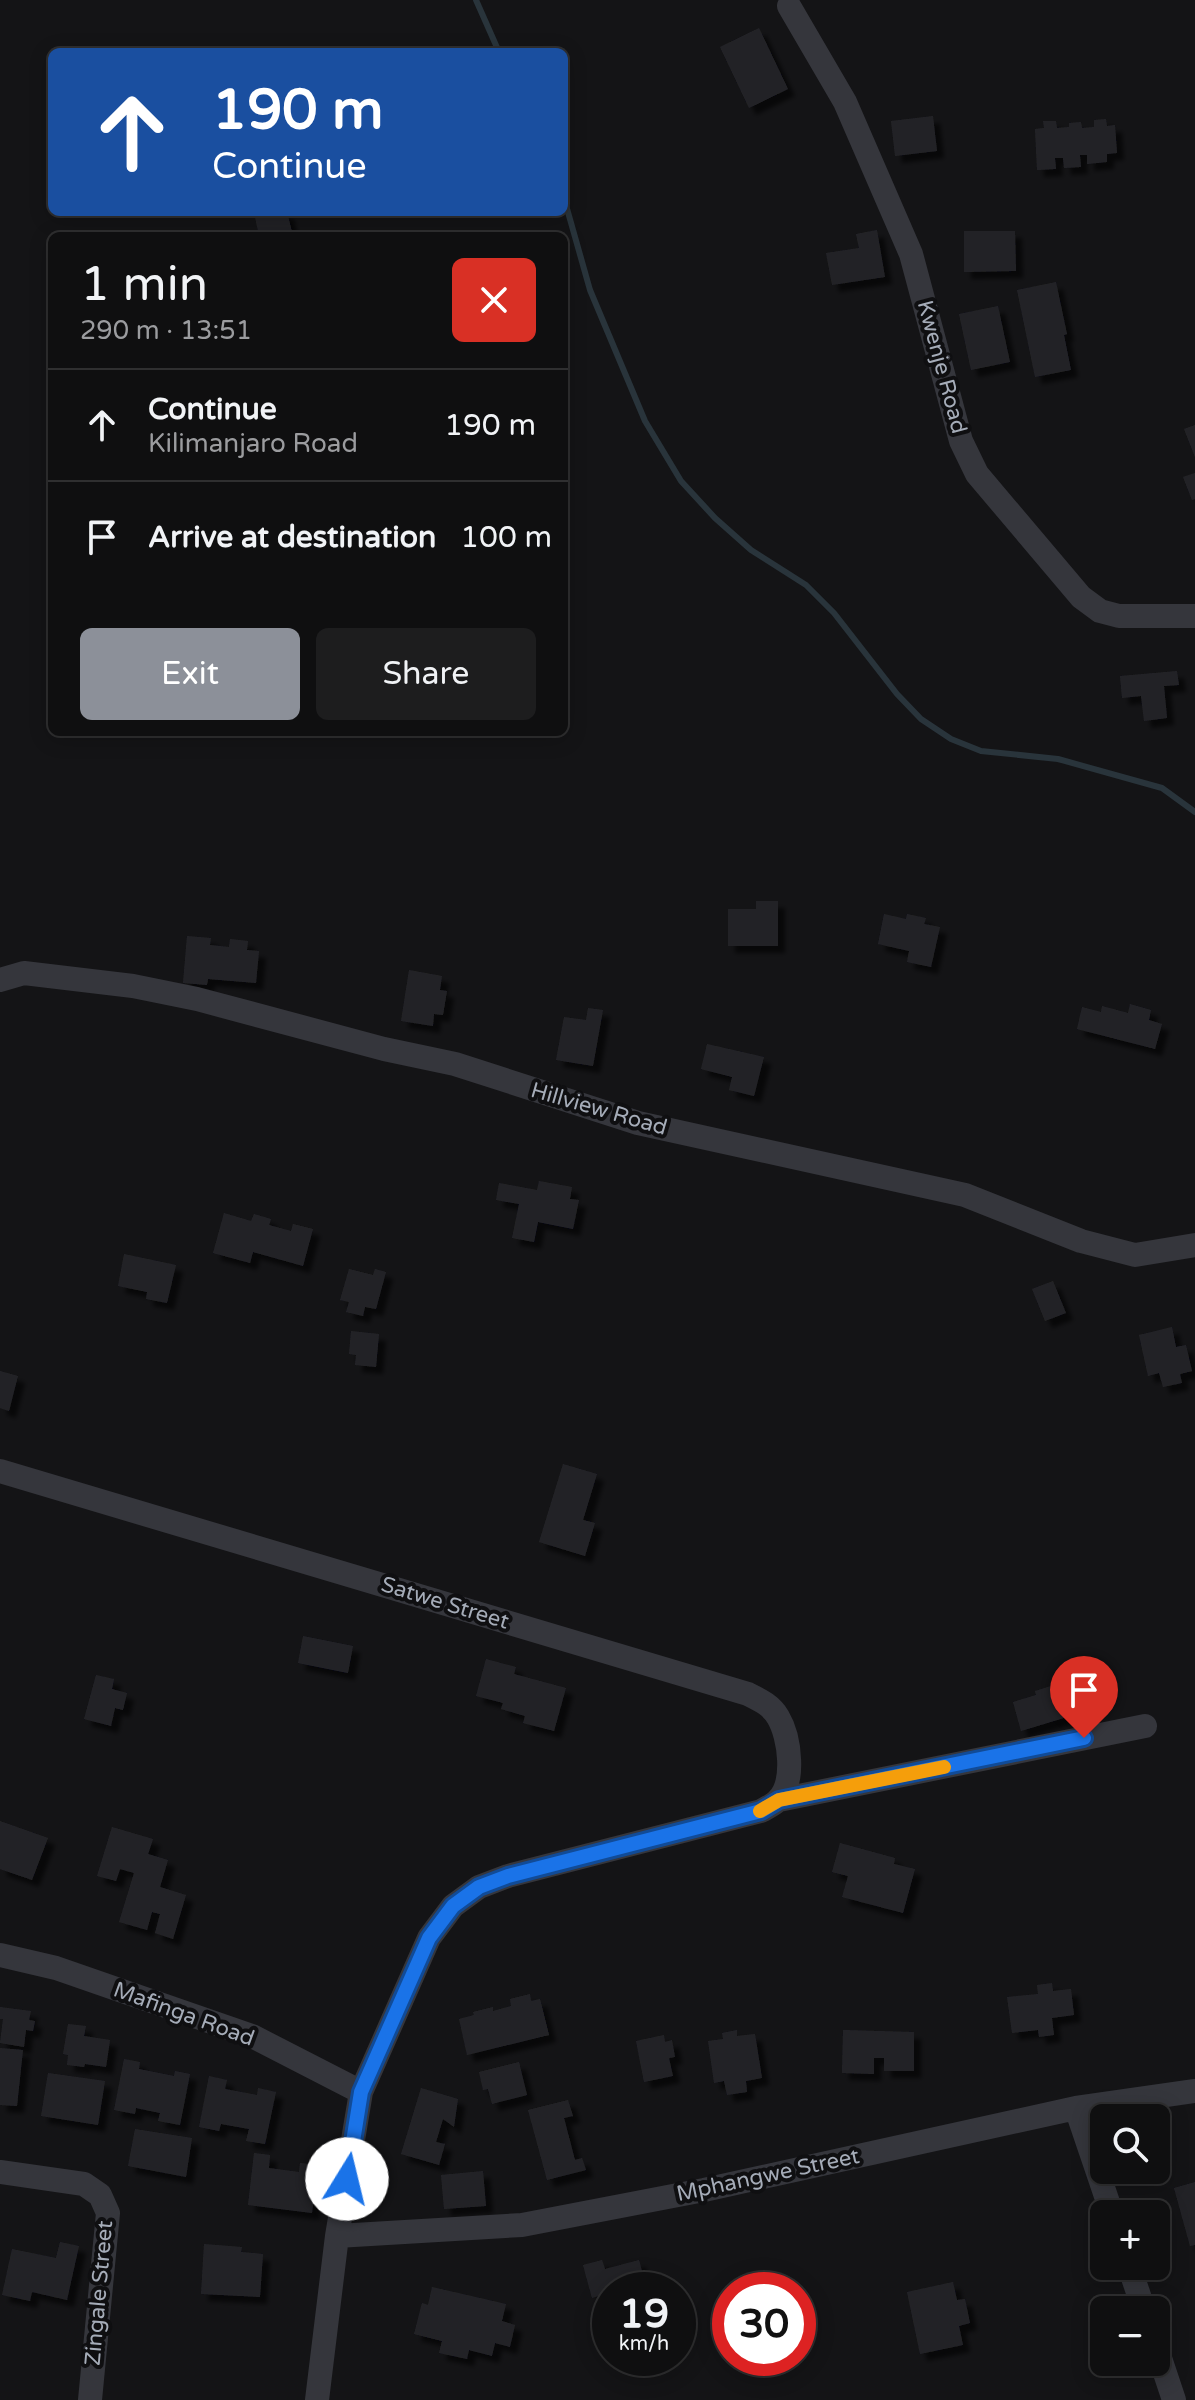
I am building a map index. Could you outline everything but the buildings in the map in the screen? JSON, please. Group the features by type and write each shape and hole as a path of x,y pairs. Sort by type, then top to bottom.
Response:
{"street":[{"name":"Kwenje Road","path":"789,6 845,102 911,254 961,441 977,474 1081,597 1100,611 1119,616 1195,616"},
{"name":"Hillview Road","path":"0,980 24,973 133,986 197,999 368,1045 455,1064 638,1123 965,1195 1094,1245 1135,1255 1195,1245"},
{"name":"Satwe Street","path":"0,1471 748,1694 766,1703 779,1718 789,1754 788,1782 770,1806"},
{"path":"317,2400 337,2236 361,2092 429,1938 453,1906 479,1887 508,1876 770,1806 1145,1726"},
{"name":"Mafinga Road","path":"0,1955 56,1968 252,2036 361,2092"},
{"name":"Mphangwe Street","path":"337,2236 522,2225 704,2190 1076,2108 1195,2091"},
{"path":"1076,2108 1107,2200"},
{"name":"Zingale Street","path":"0,2172 84,2184 100,2195 108,2213 90,2400"},
{"path":"1166,2376 1174,2400"}],"waterway":[{"path":"476,0 497,48"},
{"path":"568,212 590,290 645,421 681,481 715,518 751,550 806,585 834,613 897,694 921,719 951,739 981,751 1058,759 1162,788 1195,812"}],"slow traffic":[{"path":"760,1811 779,1800 944,1767"}],"route":[{"path":"347,2179 361,2092 429,1938 453,1906 479,1887 508,1876 761,1811 779,1800 1084,1738"}]}
